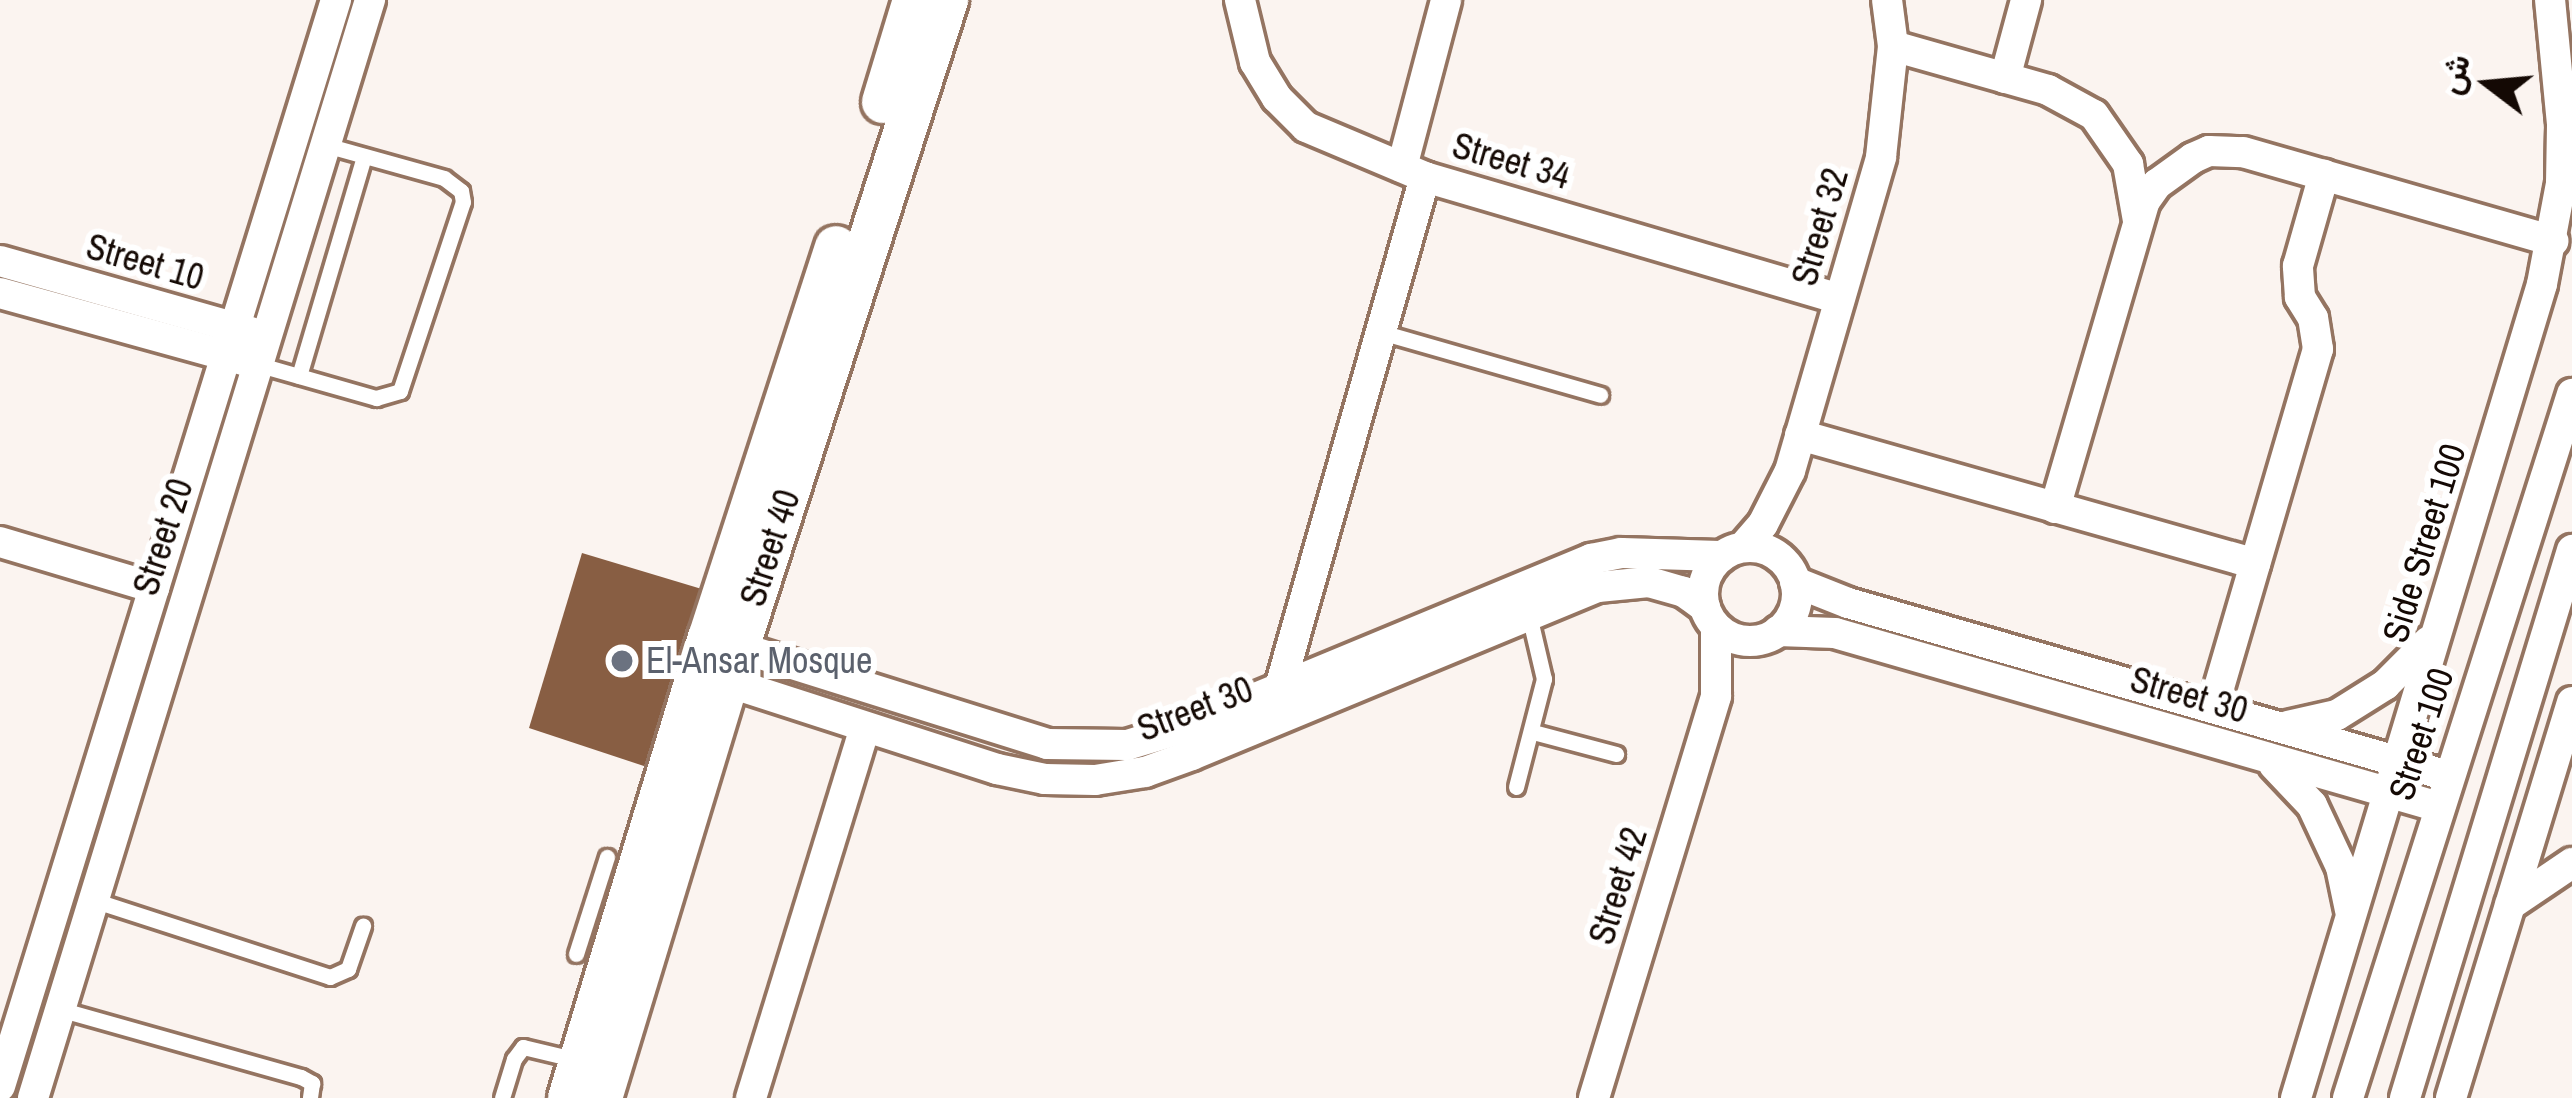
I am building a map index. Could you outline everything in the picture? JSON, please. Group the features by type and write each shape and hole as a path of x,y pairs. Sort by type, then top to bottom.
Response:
{"street":[{"name":"Street 20","path":"33,1098 91,899 161,602 231,341 336,0"},
{"name":"Street 20","path":"0,1086 161,602 264,351 370,0"},
{"name":"Street 40","path":"601,1098 718,660 914,0"},
{"name":"Street 40","path":"574,1079 609,906 718,660 947,0"},
{"name":"Street 34","path":"1240,0 1255,62 1277,98 1306,127 1413,172 1839,299"},
{"path":"1280,687 1381,332 1446,0"},
{"name":"Street 32","path":"1793,575 1786,506 1790,471 1881,157 1894,46 1887,0"},
{"path":"2005,78 2026,0"},
{"name":"Side Street 100","path":"2296,1098 2552,241 2562,124 2550,0"},
{"path":"1894,46 2073,100 2094,115 2128,164 2138,221"},
{"path":"2055,508 2138,221 2157,184 2209,151 2243,152 2552,241"},
{"path":"2213,708 2318,349 2313,318 2300,297 2297,266 2324,175"},
{"name":"Street 10","path":"0,261 264,351"},
{"name":"Street 10","path":"0,293 231,341"},
{"name":"Street 100","path":"2348,1098 2572,394"},
{"path":"1800,435 2255,564"},
{"name":"Street 32","path":"1732,552 1763,524 1790,471"},
{"path":"0,542 161,602"},
{"path":"2405,1098 2572,550"},
{"name":"Street 30","path":"718,660 798,667 1008,734 1087,748 1127,745 1183,728 1592,559 1636,553 1732,552"},
{"path":"1732,552 1773,553 1793,575 1795,606 1767,636 1735,638 1710,617 1705,579 1732,552"},
{"name":"Street 30","path":"1793,575 1848,603 2449,776"},
{"name":"Street 30","path":"718,660 788,702 1045,779 1128,775 1192,755 1529,614 1623,582 1672,588 1710,617"},
{"name":"Street 42","path":"1594,1098 1716,696 1710,617"},
{"path":"2278,727 2318,722 2385,685 2426,646 2440,622"},
{"name":"Street 30","path":"1767,636 1835,633 2439,807"},
{"name":"Street 42","path":"1716,696 1767,636"},
{"path":"788,702 784,682 798,667"},
{"path":"2451,1098 2572,702"},
{"path":"752,1098 865,727"},
{"path":"2259,756 2298,784 2312,805 2341,867 2351,918"},
{"path":"2510,905 2572,862"}],"lane":[{"path":"264,351 298,376 376,398 400,391 463,202 454,183 326,145"},
{"path":"298,376 364,156"},
{"path":"1381,332 1600,395"},
{"path":"1516,787 1544,679 1529,614"},
{"path":"1533,732 1616,754"},
{"path":"576,954 609,906 607,857"},
{"path":"91,899 330,977 348,969 363,926"},
{"path":"59,1009 301,1077 311,1083 310,1098"},
{"path":"502,1098 514,1059 523,1047 574,1079"}],"building":[{"name":"El-Ansar Mosque","path":"582,553 715,593 659,771 529,728"}],"place":[{"name":"El-Ansar Mosque","path":"622,661"}]}
